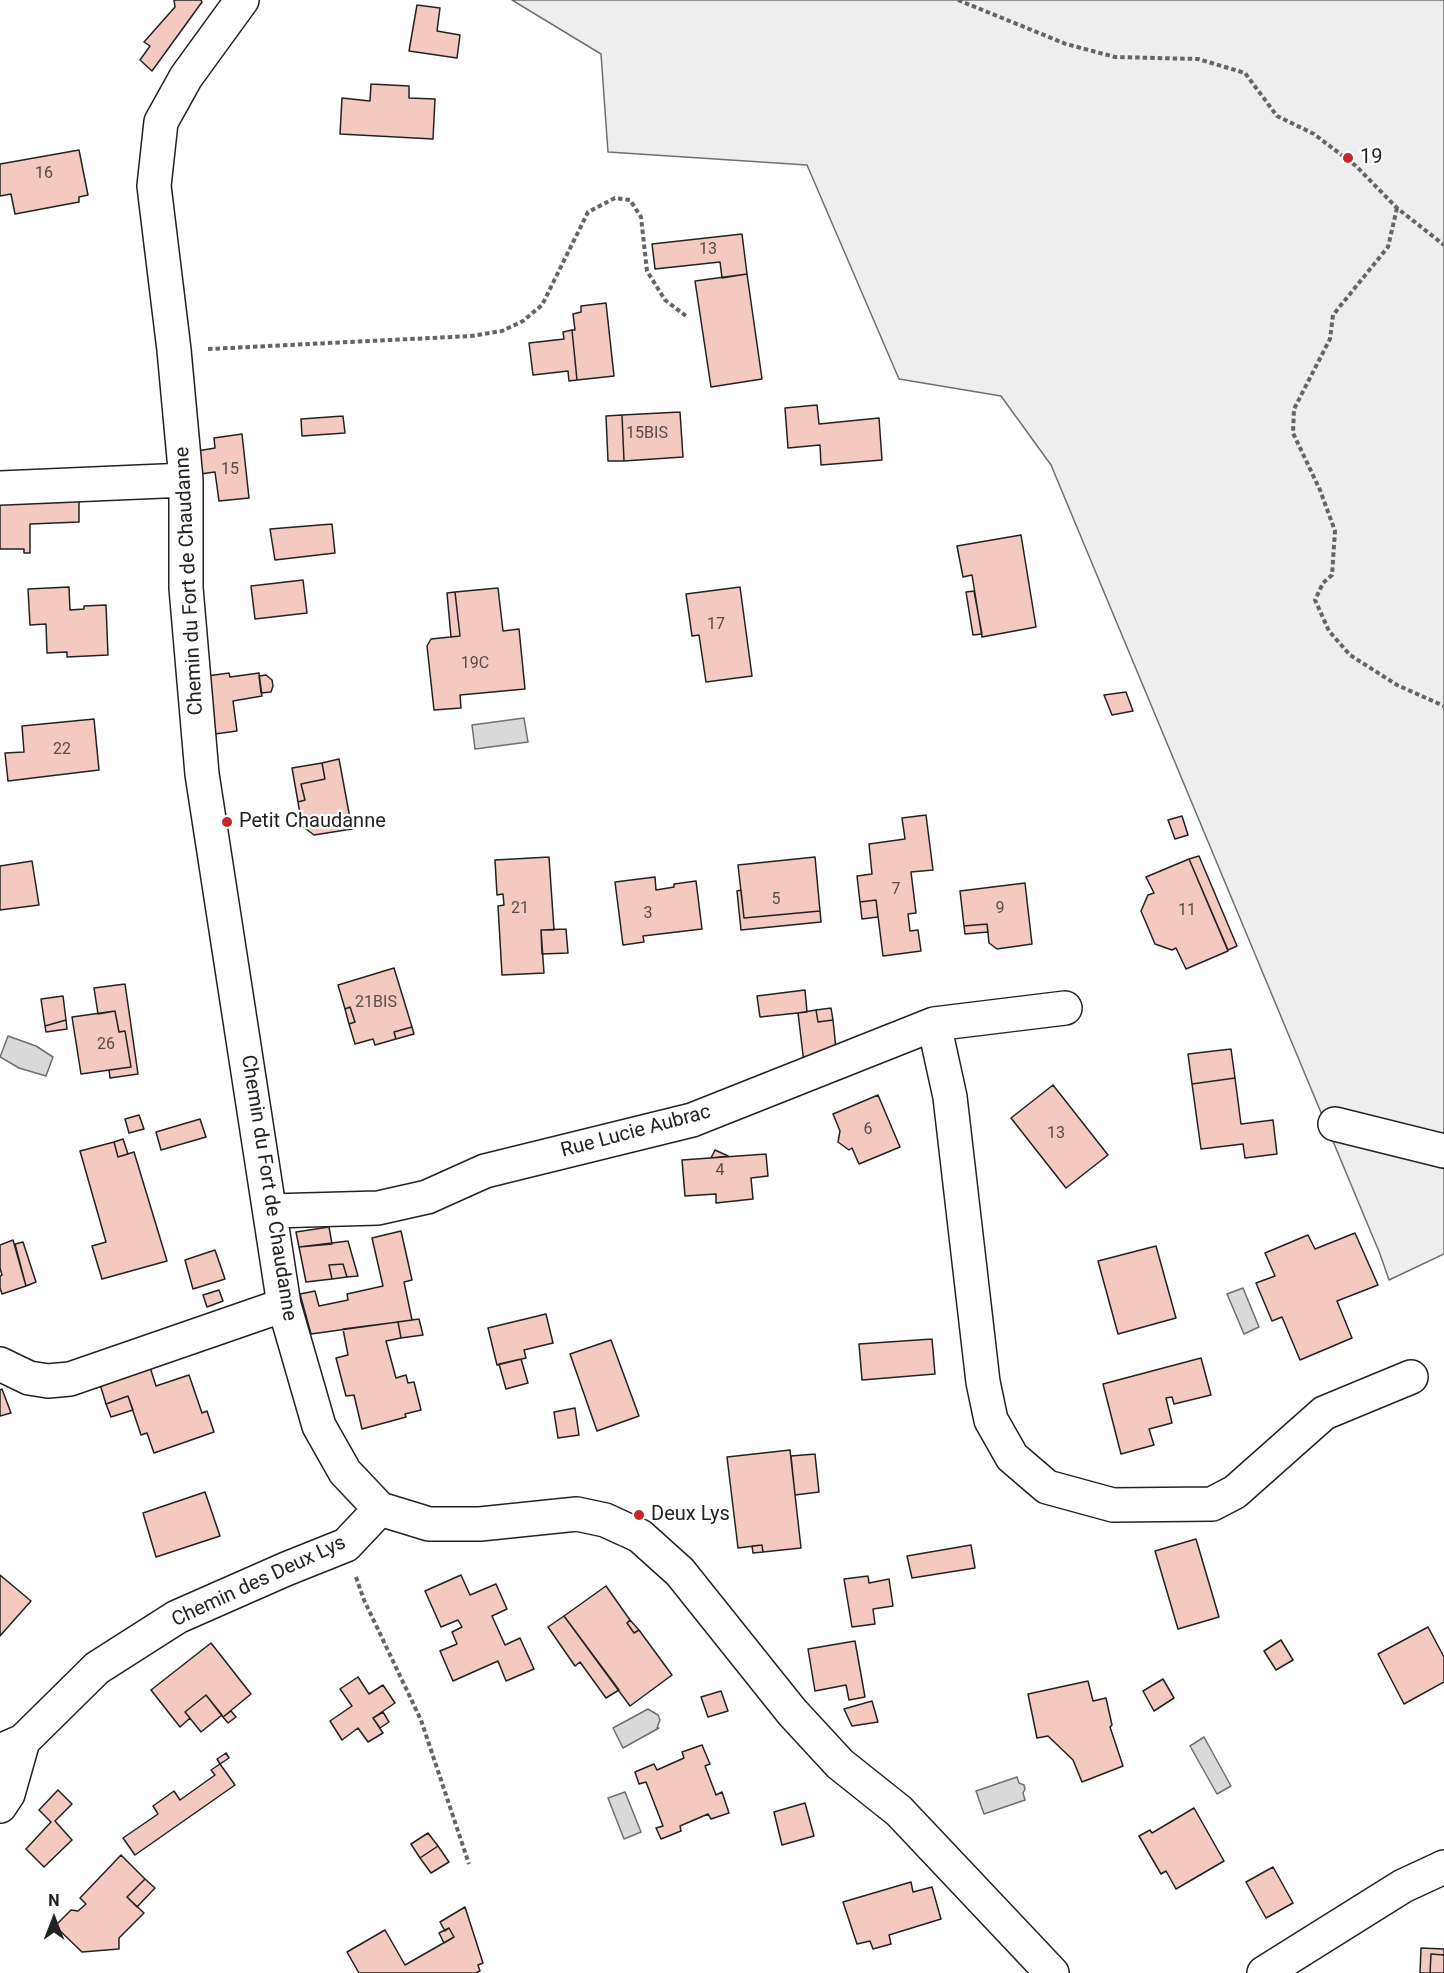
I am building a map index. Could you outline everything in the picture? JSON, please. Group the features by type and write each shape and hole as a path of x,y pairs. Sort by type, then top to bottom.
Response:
{"street":[{"name":"Chemin du Fort de Chaudanne","path":"242,0 186,77 161,122 154,186 174,350 186,480 186,588 202,774 284,1305 319,1426 345,1472 380,1509 429,1524 480,1524 577,1514 605,1520 640,1536 681,1572 792,1712 832,1756 899,1811 1052,1973"},
{"path":"0,488 186,480"},
{"name":"Rue Lucie Aubrac","path":"270,1211 378,1208 427,1197 485,1172 692,1120 934,1024 1065,1008"},
{"path":"934,1024 950,1097 983,1382 992,1420 1012,1457 1047,1487 1113,1505 1212,1504 1235,1492 1324,1413 1411,1377"},
{"path":"1335,1124 1444,1151"},
{"path":"0,1364 29,1378 48,1381 70,1379 284,1305"},
{"name":"Chemin des Deux Lys","path":"0,1806 8,1794 12,1746 97,1668 177,1617 346,1545 380,1509"},
{"path":"1264,1973 1403,1886 1444,1867"}],"path":[{"path":"958,0 1066,44 1115,57 1198,59 1245,73 1277,116 1314,134 1356,166 1397,208 1444,245"},
{"path":"174,350 471,336 502,331 523,321 542,305 588,212 615,198 630,200 640,217 647,271 665,300 686,316"},
{"path":"1397,208 1388,247 1333,315 1330,339 1294,409 1293,433 1320,490 1335,531 1332,575 1323,583 1316,600 1329,631 1350,655 1388,679 1444,706"},
{"path":"346,1545 364,1600 421,1720 469,1864"}],"shaded area":[{"path":"512,0 1444,0 1444,1254 1389,1280 1051,465 1001,396 899,379 807,165 608,152 601,54"},
{"path":"524,718 528,742 475,749 472,725"},
{"path":"8,1036 36,1046 53,1057 46,1076 19,1068 0,1057"},
{"path":"1243,1288 1259,1327 1244,1334 1227,1294"},
{"path":"648,1709 658,1715 660,1720 657,1728 659,1728 623,1748 613,1728"},
{"path":"1204,1737 1231,1786 1217,1794 1190,1746"},
{"path":"1017,1777 1019,1783 1024,1785 1025,1800 984,1814 976,1791"},
{"path":"625,1792 641,1832 624,1839 608,1798"}],"building":[{"path":"174,0 201,0 202,2 152,71 140,60 150,46 144,42 175,7"},
{"path":"417,5 440,8 437,31 460,35 457,58 409,51"},
{"path":"371,84 409,86 409,98 435,99 433,139 340,134 342,98 370,101"},
{"path":"79,150 88,195 79,197 79,202 15,214 11,194 0,196 0,164"},
{"path":"742,234 747,274 722,278 720,262 655,269 652,244"},
{"path":"747,274 762,379 711,387 695,281"},
{"path":"606,303 614,376 577,380 572,330 575,330 573,314 581,312 581,306"},
{"path":"572,330 577,380 569,381 568,371 533,375 529,343 564,339 563,332"},
{"path":"817,405 819,424 879,418 882,460 821,465 820,445 788,448 785,408"},
{"path":"680,412 683,457 624,461 622,415"},
{"path":"622,415 624,461 608,461 606,416"},
{"path":"343,416 345,433 302,436 301,419"},
{"path":"242,434 249,498 219,501 215,472 200,474 197,451 215,448 214,438"},
{"path":"79,494 79,522 30,524 30,553 24,553 24,549 0,549 0,495"},
{"path":"332,524 335,553 275,560 270,529"},
{"path":"1021,535 1036,627 982,637 972,575 963,577 957,546"},
{"path":"303,580 307,613 255,619 251,586"},
{"path":"69,587 70,610 84,609 84,606 106,605 108,655 67,657 67,652 47,653 46,624 30,625 28,589"},
{"path":"740,587 752,676 706,682 699,635 692,636 686,594"},
{"path":"498,588 503,631 519,629 525,689 460,695 461,708 434,710 427,646 431,639 460,636 455,592"},
{"path":"974,591 982,634 973,635 966,592"},
{"path":"455,592 460,636 451,637 447,593"},
{"path":"229,673 230,677 259,673 262,696 233,701 237,731 215,734 207,676"},
{"path":"266,675 272,680 273,686 271,692 261,693 259,676"},
{"path":"1126,692 1133,711 1112,715 1104,695"},
{"path":"94,719 99,770 8,781 5,753 24,752 22,726"},
{"path":"339,759 352,829 314,835 302,826 298,802 305,800 301,784 325,779 322,763"},
{"path":"322,763 325,779 301,784 305,800 298,802 292,768"},
{"path":"926,815 933,870 911,872 916,913 908,914 910,931 918,930 921,951 883,956 876,900 860,902 857,876 872,874 869,844 905,839 902,818"},
{"path":"1182,816 1188,835 1175,839 1168,820"},
{"path":"1199,856 1237,946 1228,950 1189,859"},
{"path":"549,857 554,930 541,930 544,973 502,975 498,906 504,905 503,894 497,895 495,860"},
{"path":"815,857 820,911 744,918 738,865"},
{"path":"1189,859 1228,951 1186,969 1176,948 1172,950 1155,944 1141,911 1148,895 1154,893 1146,877"},
{"path":"32,861 39,905 0,910 0,866"},
{"path":"655,877 656,890 674,887 674,884 696,881 702,929 643,936 644,942 623,945 615,882"},
{"path":"1025,883 1032,944 997,949 989,943 987,924 964,926 960,891"},
{"path":"741,890 744,918 820,911 821,922 741,930 737,891"},
{"path":"876,900 878,917 862,919 860,902"},
{"path":"987,924 988,932 965,934 964,926"},
{"path":"566,929 568,953 542,954 541,930"},
{"path":"394,968 412,1027 394,1032 396,1039 375,1045 373,1039 355,1044 349,1024 355,1022 350,1007 345,1009 338,985"},
{"path":"125,984 138,1074 110,1078 109,1070 131,1067 125,1031 119,1032 115,1011 98,1014 94,988"},
{"path":"805,990 807,1012 760,1017 757,996"},
{"path":"63,996 66,1020 45,1026 41,999"},
{"path":"350,1007 355,1022 349,1024 345,1009"},
{"path":"831,1008 833,1020 818,1022 816,1010"},
{"path":"816,1010 818,1022 833,1020 836,1049 804,1063 798,1013"},
{"path":"115,1011 119,1032 125,1031 131,1067 81,1074 72,1017"},
{"path":"66,1020 67,1029 46,1032 45,1026"},
{"path":"412,1027 414,1034 396,1039 394,1032"},
{"path":"1231,1049 1235,1078 1192,1084 1188,1054"},
{"path":"1235,1078 1241,1124 1273,1120 1277,1154 1245,1158 1243,1144 1201,1149 1192,1084"},
{"path":"1053,1085 1108,1155 1066,1188 1011,1118"},
{"path":"878,1095 900,1147 859,1164 852,1148 849,1150 838,1142 840,1131 833,1114"},
{"path":"139,1115 144,1129 129,1133 125,1119"},
{"path":"200,1119 206,1137 161,1150 156,1132"},
{"path":"123,1139 128,1154 118,1157 114,1142"},
{"path":"114,1142 118,1157 134,1152 167,1261 102,1279 92,1246 106,1242 80,1151"},
{"path":"715,1150 728,1156 711,1158"},
{"path":"766,1154 768,1176 751,1178 753,1199 716,1203 716,1194 685,1196 682,1160"},
{"path":"329,1227 332,1244 299,1247 296,1232"},
{"path":"401,1231 412,1280 404,1282 412,1320 311,1334 300,1294 315,1291 319,1306 348,1300 347,1294 383,1286 372,1238"},
{"path":"1355,1233 1378,1285 1337,1301 1352,1338 1300,1360 1282,1317 1272,1321 1256,1283 1275,1276 1265,1253 1308,1235 1315,1249"},
{"path":"13,1240 26,1286 2,1294 0,1245"},
{"path":"348,1241 358,1276 347,1277 343,1264 329,1265 332,1279 306,1282 299,1247"},
{"path":"23,1242 36,1282 26,1286 15,1244"},
{"path":"1156,1246 1176,1318 1118,1334 1098,1261"},
{"path":"215,1250 225,1279 193,1289 185,1260"},
{"path":"343,1264 347,1277 332,1279 329,1265"},
{"path":"219,1290 223,1301 207,1307 203,1295"},
{"path":"546,1314 553,1343 524,1350 526,1358 497,1365 488,1328"},
{"path":"419,1319 423,1335 401,1338 398,1322"},
{"path":"398,1322 401,1338 386,1341 396,1378 406,1375 408,1383 414,1382 421,1410 405,1414 406,1417 362,1429 354,1395 346,1396 336,1358 348,1355 343,1329"},
{"path":"932,1339 935,1374 862,1380 859,1344"},
{"path":"611,1340 639,1416 597,1431 570,1354"},
{"path":"1201,1358 1211,1395 1174,1404 1172,1397 1166,1398 1172,1423 1149,1429 1154,1445 1121,1454 1103,1384"},
{"path":"521,1359 528,1383 506,1389 499,1364"},
{"path":"149,1364 156,1386 189,1375 202,1413 207,1411 214,1432 154,1453 147,1433 141,1435 128,1396 106,1404 99,1381"},
{"path":"2,1389 11,1413 0,1416 0,1390"},
{"path":"128,1396 133,1410 111,1417 106,1404"},
{"path":"575,1408 579,1435 558,1438 554,1412"},
{"path":"790,1450 801,1548 763,1552 762,1545 738,1548 727,1457"},
{"path":"815,1454 819,1492 795,1495 791,1456"},
{"path":"205,1492 220,1536 156,1557 143,1513"},
{"path":"1196,1539 1219,1617 1178,1629 1155,1551"},
{"path":"762,1545 763,1552 753,1553 752,1546"},
{"path":"971,1545 975,1568 912,1578 907,1556"},
{"path":"0,1575 31,1601 0,1636"},
{"path":"461,1575 470,1595 496,1584 507,1609 492,1616 505,1645 520,1638 534,1669 506,1681 498,1661 453,1681 440,1651 457,1644 452,1632 462,1627 458,1620 441,1627 425,1591"},
{"path":"868,1576 869,1583 889,1579 893,1606 873,1609 875,1624 852,1627 844,1579"},
{"path":"606,1586 630,1620 627,1623 634,1633 639,1630 672,1675 630,1706 564,1616"},
{"path":"564,1616 619,1690 606,1698 580,1662 575,1666 548,1627"},
{"path":"630,1620 639,1630 634,1633 627,1623"},
{"path":"1428,1627 1444,1657 1444,1682 1404,1704 1378,1654"},
{"path":"1281,1640 1293,1660 1276,1670 1264,1651"},
{"path":"855,1641 865,1697 849,1700 846,1685 815,1691 808,1649"},
{"path":"211,1643 251,1694 223,1717 206,1695 185,1712 190,1718 180,1727 151,1690"},
{"path":"358,1677 369,1694 383,1685 395,1703 373,1718 383,1733 368,1742 358,1728 342,1740 330,1721 352,1706 340,1689"},
{"path":"1163,1679 1174,1698 1154,1711 1143,1691"},
{"path":"1088,1681 1093,1701 1106,1698 1112,1725 1110,1727 1123,1766 1082,1782 1073,1760 1048,1736 1037,1738 1028,1694"},
{"path":"721,1691 728,1711 708,1717 701,1697"},
{"path":"206,1695 222,1715 201,1732 185,1712"},
{"path":"872,1701 878,1722 852,1726 844,1709"},
{"path":"231,1711 236,1717 228,1723 223,1717"},
{"path":"383,1712 389,1722 380,1728 373,1718"},
{"path":"702,1745 710,1764 705,1766 716,1795 722,1792 729,1813 711,1819 708,1814 680,1826 681,1831 661,1839 656,1828 663,1826 646,1782 639,1784 635,1772 654,1764 657,1770 684,1758 682,1752"},
{"path":"226,1753 229,1758 220,1764 217,1759"},
{"path":"220,1764 235,1785 135,1855 123,1838 158,1814 153,1806 174,1791 180,1800 215,1775 211,1770"},
{"path":"58,1790 72,1804 55,1821 72,1840 44,1867 26,1849 51,1822 39,1810"},
{"path":"805,1803 814,1836 782,1845 774,1812"},
{"path":"1194,1808 1224,1861 1176,1889 1166,1871 1161,1874 1139,1836 1150,1830 1152,1833"},
{"path":"428,1833 438,1846 420,1858 411,1844"},
{"path":"438,1846 449,1862 431,1873 420,1858"},
{"path":"121,1855 145,1879 127,1897 144,1913 119,1938 119,1949 82,1952 55,1926 71,1910 78,1911 86,1904 80,1898"},
{"path":"1273,1867 1293,1903 1266,1918 1246,1882"},
{"path":"145,1879 155,1888 137,1907 127,1897"},
{"path":"911,1882 913,1892 932,1887 941,1919 889,1935 891,1944 873,1949 870,1941 857,1944 843,1902"},
{"path":"465,1907 483,1963 478,1965 480,1971 476,1973 359,1973 347,1952 385,1930 405,1965 454,1937 449,1928 445,1931 440,1922"},
{"path":"449,1928 454,1937 444,1943 439,1933"},
{"path":"1421,1948 1444,1949 1444,1955 1431,1954 1430,1973 1420,1973"},
{"path":"1431,1954 1444,1955 1444,1973 1430,1973"}],"place":[{"name":"19","path":"1348,158"},
{"name":"Petit Chaudanne","path":"227,822"},
{"name":"Deux Lys","path":"639,1515"}]}
